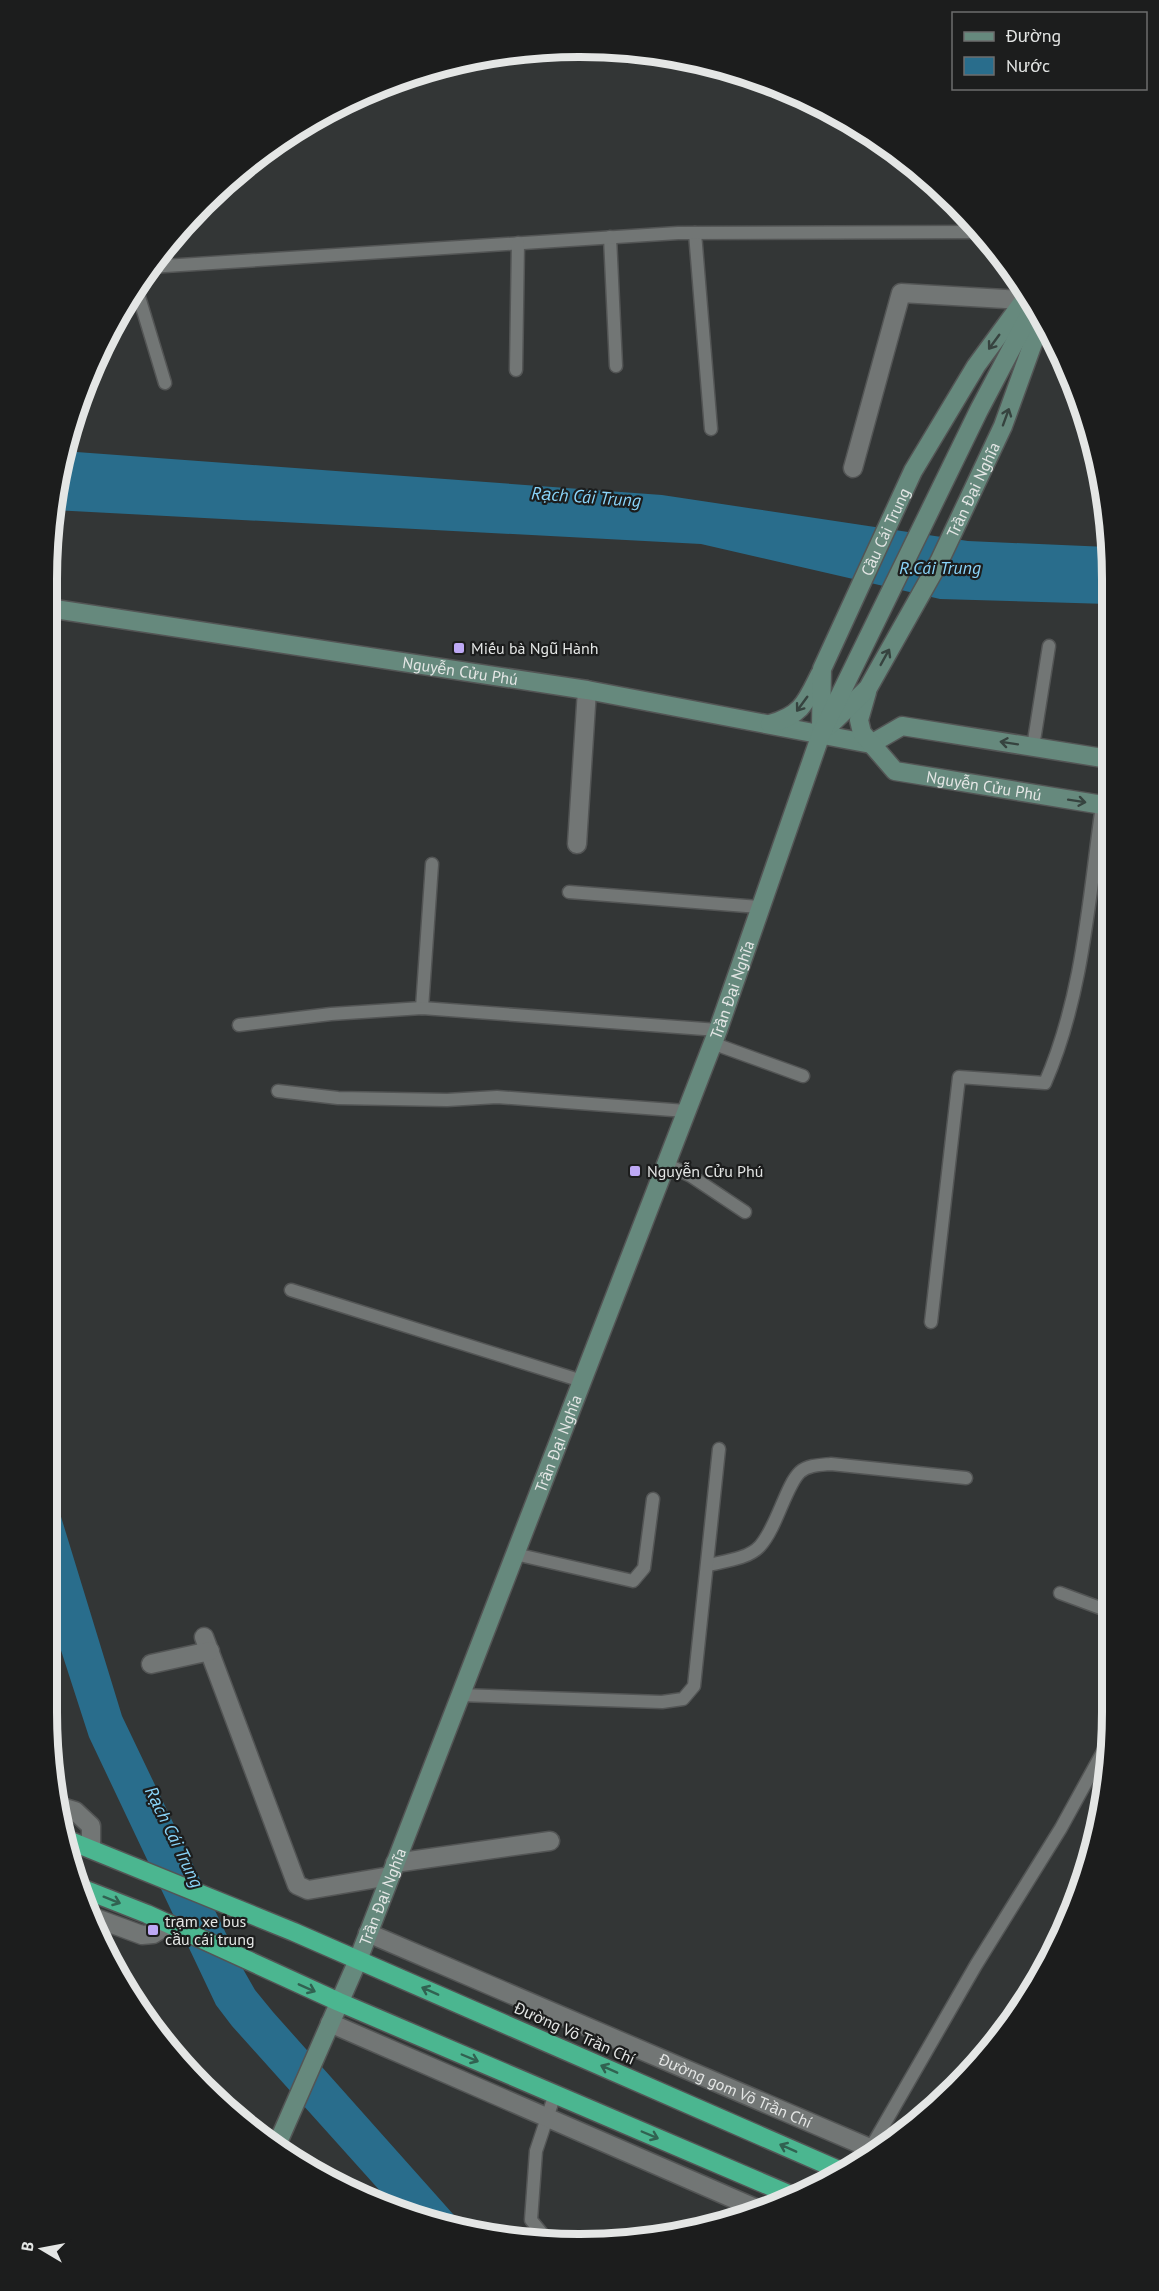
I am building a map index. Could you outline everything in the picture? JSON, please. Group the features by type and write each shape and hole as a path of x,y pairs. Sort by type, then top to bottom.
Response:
{"highway":[{"path":"74,1843 91,1850"},
{"name":"Đường Võ Trần Chí","path":"91,1850 147,1870 294,1932 834,2168"},
{"path":"90,1891 147,1914 339,2002 784,2192"}],"main road":[{"name":"Cầu Cái Trung","path":"858,591 914,471 976,366 1024,306"},
{"name":"Trần Đại Nghĩa","path":"938,495 1025,308"},
{"name":"Trần Đại Nghĩa","path":"821,734 868,688 910,613 964,509 1003,426 1038,329"},
{"name":"Cầu Cái Trung","path":"886,602 938,495"},
{"name":"Trần Đại Nghĩa","path":"821,734 822,669 858,591"},
{"name":"Trần Đại Nghĩa","path":"279,2139 358,1960 666,1164 715,1036 821,734 886,602"},
{"name":"Nguyễn Cửu Phú","path":"57,609 587,690 769,724 871,744 895,771 1102,806"},
{"path":"769,724 790,718 798,711 822,669"},
{"path":"868,688 859,720 862,732 871,744 902,726 1102,758"}],"street":[{"path":"853,468 901,293 1021,300"},
{"path":"577,844 587,690"},
{"path":"151,1664 207,1644 297,1885 308,1890 393,1869 549,1841"},
{"path":"66,1808 75,1811 91,1826 91,1850"},
{"path":"101,1920 146,1935 169,1924"},
{"name":"Đường gom Võ Trần Chí","path":"368,1933 868,2148"},
{"path":"327,2031 548,2116 749,2205"}],"lane":[{"path":"161,266 694,233 969,232"},
{"path":"694,233 711,429"},
{"path":"610,237 616,366"},
{"path":"516,370 518,243"},
{"path":"139,298 165,383"},
{"path":"1033,747 1049,646"},
{"path":"931,1322 959,1077 1045,1083 1058,1052 1080,958 1102,824"},
{"path":"422,1008 432,864"},
{"path":"569,892 759,907"},
{"path":"239,1025 331,1014 422,1008 715,1036 803,1076"},
{"path":"278,1090 338,1098 447,1100 497,1096 686,1111"},
{"path":"666,1164 691,1176 745,1212"},
{"path":"291,1290 582,1381"},
{"path":"460,1695 662,1702 683,1699 694,1686 719,1449"},
{"path":"708,1565 740,1558 759,1547 771,1530 799,1473 812,1466 831,1464 966,1478"},
{"path":"515,1554 633,1581 644,1568 653,1499"},
{"path":"1060,1593 1102,1609"},
{"path":"875,2143 976,1965 1061,1828 1100,1757"},
{"path":"542,2233 531,2220 536,2151 555,2094"}],"water":[{"name":"R.Cái Trung","path":"73,452 662,495 968,541 1101,547 1102,604 940,599 701,544 61,510"},
{"name":"Rạch Cái Trung","path":"57,1504 122,1716 243,1969 255,1990 273,2012 458,2219 384,2196 232,2026 216,2005 89,1737 57,1638"}],"place":[{"name":"Miếu bà Ngũ Hành","path":"459,648"},
{"name":"Nguyễn Cửu Phú","path":"635,1171"},
{"name":"trạm xe bus cầu cái trung","path":"153,1930"}]}
